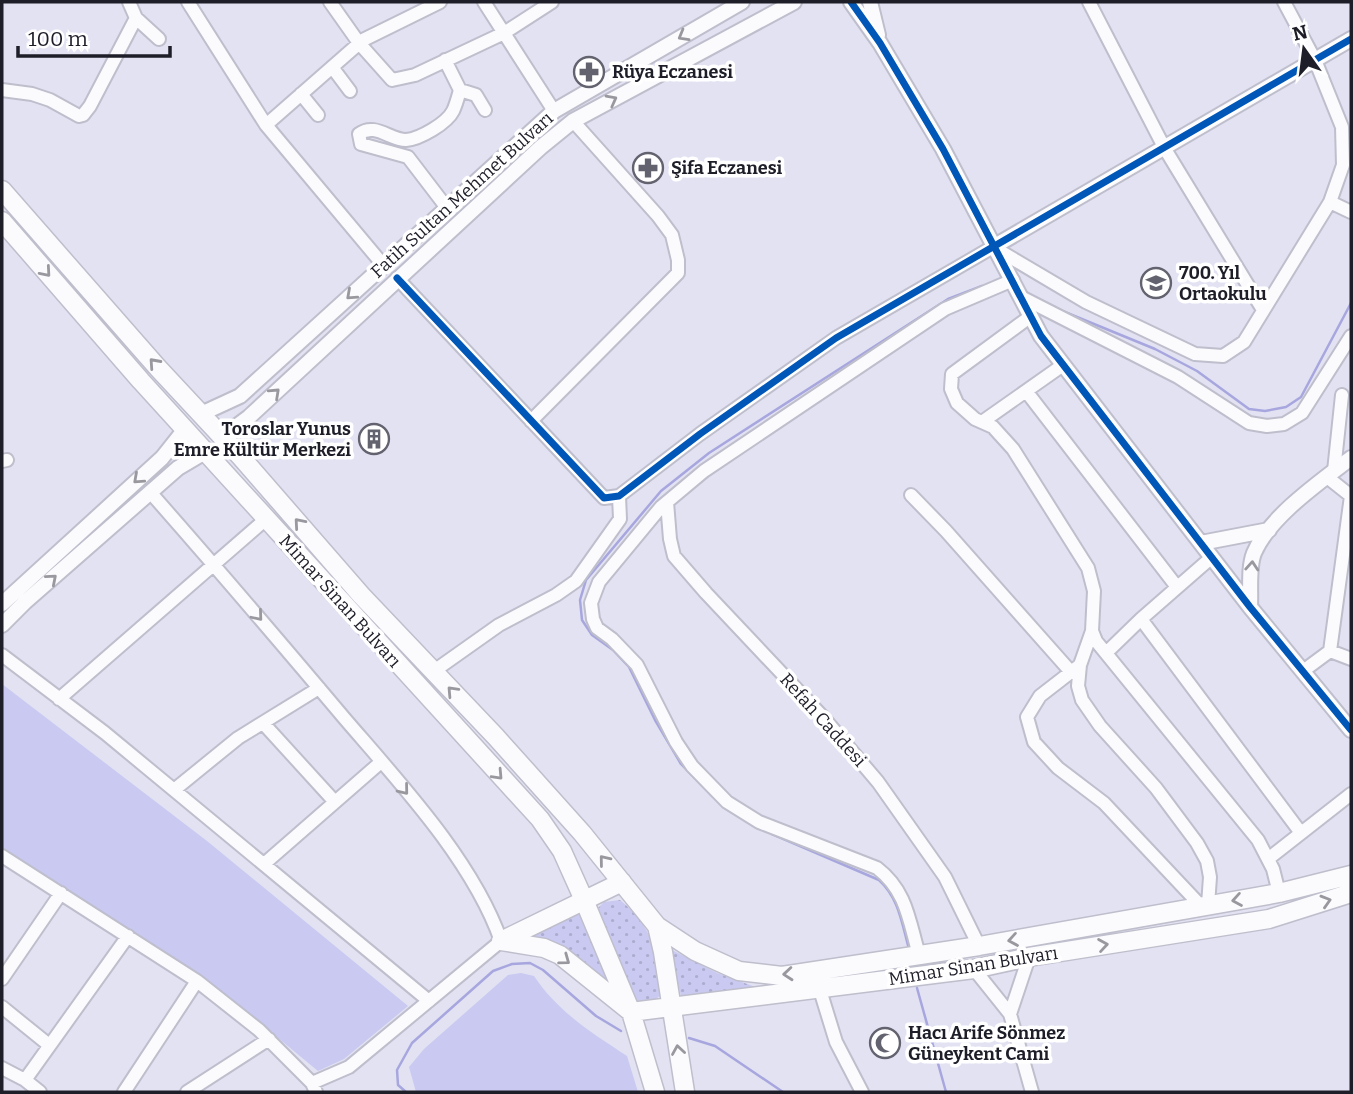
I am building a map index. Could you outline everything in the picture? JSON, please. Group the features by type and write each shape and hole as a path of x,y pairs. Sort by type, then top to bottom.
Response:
{"main road":[{"name":"Mimar Sinan Bulvarı","path":"2,190 361,595 539,785 657,926 695,951 739,971 782,976 979,946 1279,893 1351,875"},
{"name":"Mimar Sinan Bulvarı","path":"2,220 205,452 540,819 562,851 584,900 631,1012 655,1092"},
{"path":"185,429 191,419 201,414"},
{"path":"205,452 216,447 222,437"},
{"path":"501,941 622,882"},
{"name":"Mimar Sinan Bulvarı","path":"657,926 672,1007 974,969 1029,957 1269,919 1351,893"},
{"path":"501,941 544,948 560,955 631,1012 672,1007 685,1092"}],"street":[{"path":"129,2 136,18 159,39"},
{"path":"188,2 266,125 384,266"},
{"path":"330,2 359,43 392,79 415,75 504,33 552,2"},
{"path":"266,125 359,43 440,2"},
{"path":"484,2 554,111"},
{"name":"Fatih Sultan Mehmet Bulvarı","path":"201,414 240,396 554,111 742,2"},
{"name":"Fatih Sultan Mehmet Bulvarı","path":"222,437 249,417 397,278 573,121 794,2"},
{"path":"851,2 880,43 943,149 1041,336 1250,607 1351,730"},
{"path":"870,2 880,43"},
{"path":"1089,2 1165,149 1263,310"},
{"path":"993,247 1086,302 1195,354 1223,356 1244,342 1329,202 1343,165 1342,127 1315,60 1284,2"},
{"path":"2,90 32,94 50,100 79,116 83,115 136,18"},
{"path":"397,278 604,498 619,496 699,434 836,338 1351,39"},
{"path":"446,60 460,90 452,114 425,135 405,140 373,129 363,131 358,139 361,144 408,157 447,208"},
{"path":"332,67 351,91"},
{"path":"460,90 475,95 485,110"},
{"path":"301,94 318,116"},
{"path":"531,421 678,273 672,235 573,121"},
{"path":"1329,202 1351,212"},
{"path":"919,955 904,901 896,886 877,868 759,822 727,802 692,766 676,742 637,665 597,628 591,603 599,582 667,502 704,471 945,309 986,294 1013,280"},
{"path":"1021,297 1178,377 1249,423 1267,426 1283,424 1302,413 1351,336"},
{"path":"1031,316 952,374 951,389 957,403 993,427 1013,449 1088,568 1094,591 1092,631 1075,668 1040,696 1027,716 1034,742 1059,768 1104,803 1205,906"},
{"path":"982,422 1063,365"},
{"path":"1026,391 1177,587"},
{"path":"1330,474 1342,395"},
{"path":"2,604 162,458 185,429"},
{"path":"2,625 178,468 205,452"},
{"path":"1250,607 1253,554 1269,530 1283,513 1351,458"},
{"path":"1330,474 1351,496 1333,653"},
{"path":"2,856 197,981 268,1039 314,1087 349,1067 501,941 491,913 470,877 381,762 150,492"},
{"path":"911,495 1075,668 1082,700 1100,726 1156,788 1207,861 1210,877 1205,906"},
{"path":"434,671 499,625 556,595 576,581 620,519 619,496"},
{"name":"Refah Caddesi","path":"667,502 674,555 878,782 945,877 979,946"},
{"path":"59,699 266,519"},
{"path":"1201,543 1269,530"},
{"path":"1106,653 1212,557"},
{"path":"1141,619 1301,833"},
{"path":"1092,631 1096,641 1258,840 1273,869 1279,893"},
{"path":"1333,653 1351,671"},
{"path":"1303,671 1333,653 1351,659"},
{"path":"2,655 174,790 429,1001"},
{"path":"174,790 238,738 319,688"},
{"path":"263,723 335,802"},
{"path":"264,864 381,762"},
{"path":"1268,859 1351,794"},
{"path":"2,979 61,893"},
{"path":"2,1068 31,1087 49,1045 128,936"},
{"path":"1010,1014 1029,957"},
{"path":"974,969 1010,1014 1032,1092"},
{"path":"124,1092 197,981"},
{"path":"820,990 836,1042 862,1092"},
{"path":"2,1007 49,1045"},
{"path":"187,1092 268,1039"}],"shaded area":[{"path":"2,684 207,841 408,1006 344,1059 318,1071 208,980 2,847"},
{"path":"620,900 647,931 655,952 664,992 656,999 642,1003 635,999 598,908 604,902"},
{"path":"576,907 613,988 520,936"},
{"path":"670,949 717,973 761,989 682,1000"},
{"path":"521,973 534,976 565,1011 627,1056 638,1092 416,1092 409,1067 424,1049 508,975"}],"waterway":[{"path":"713,797 681,764 655,720 629,667 613,650 592,635 582,620 580,600 586,580 661,491 709,453 948,299 982,286"},
{"path":"1055,308 1155,349 1197,371 1249,409 1265,411 1286,407 1301,397 1351,303"},
{"path":"729,810 750,823"},
{"path":"772,834 879,880 895,903 909,949"},
{"path":"406,1092 398,1085 397,1070 412,1043 493,971 512,964 530,963 543,970 596,1016 621,1031"},
{"path":"917,988 946,1092"},
{"path":"689,1038 715,1046 783,1092"}],"cycle path":[{"path":"851,2 880,43 943,149 1041,336 1250,607 1351,730"},
{"path":"397,278 604,498 619,496 700,434 836,338 1351,39"}],"place":[{"name":"Rüya Eczanesi","path":"589,72"},
{"name":"Şifa Eczanesi","path":"648,168"},
{"name":"700. Yıl Ortaokulu","path":"1156,283"},
{"name":"Toroslar Yunus Emre Kültür Merkezi","path":"374,439"},
{"name":"Hacı Arife Sönmez Güneykent Cami","path":"885,1043"}]}
